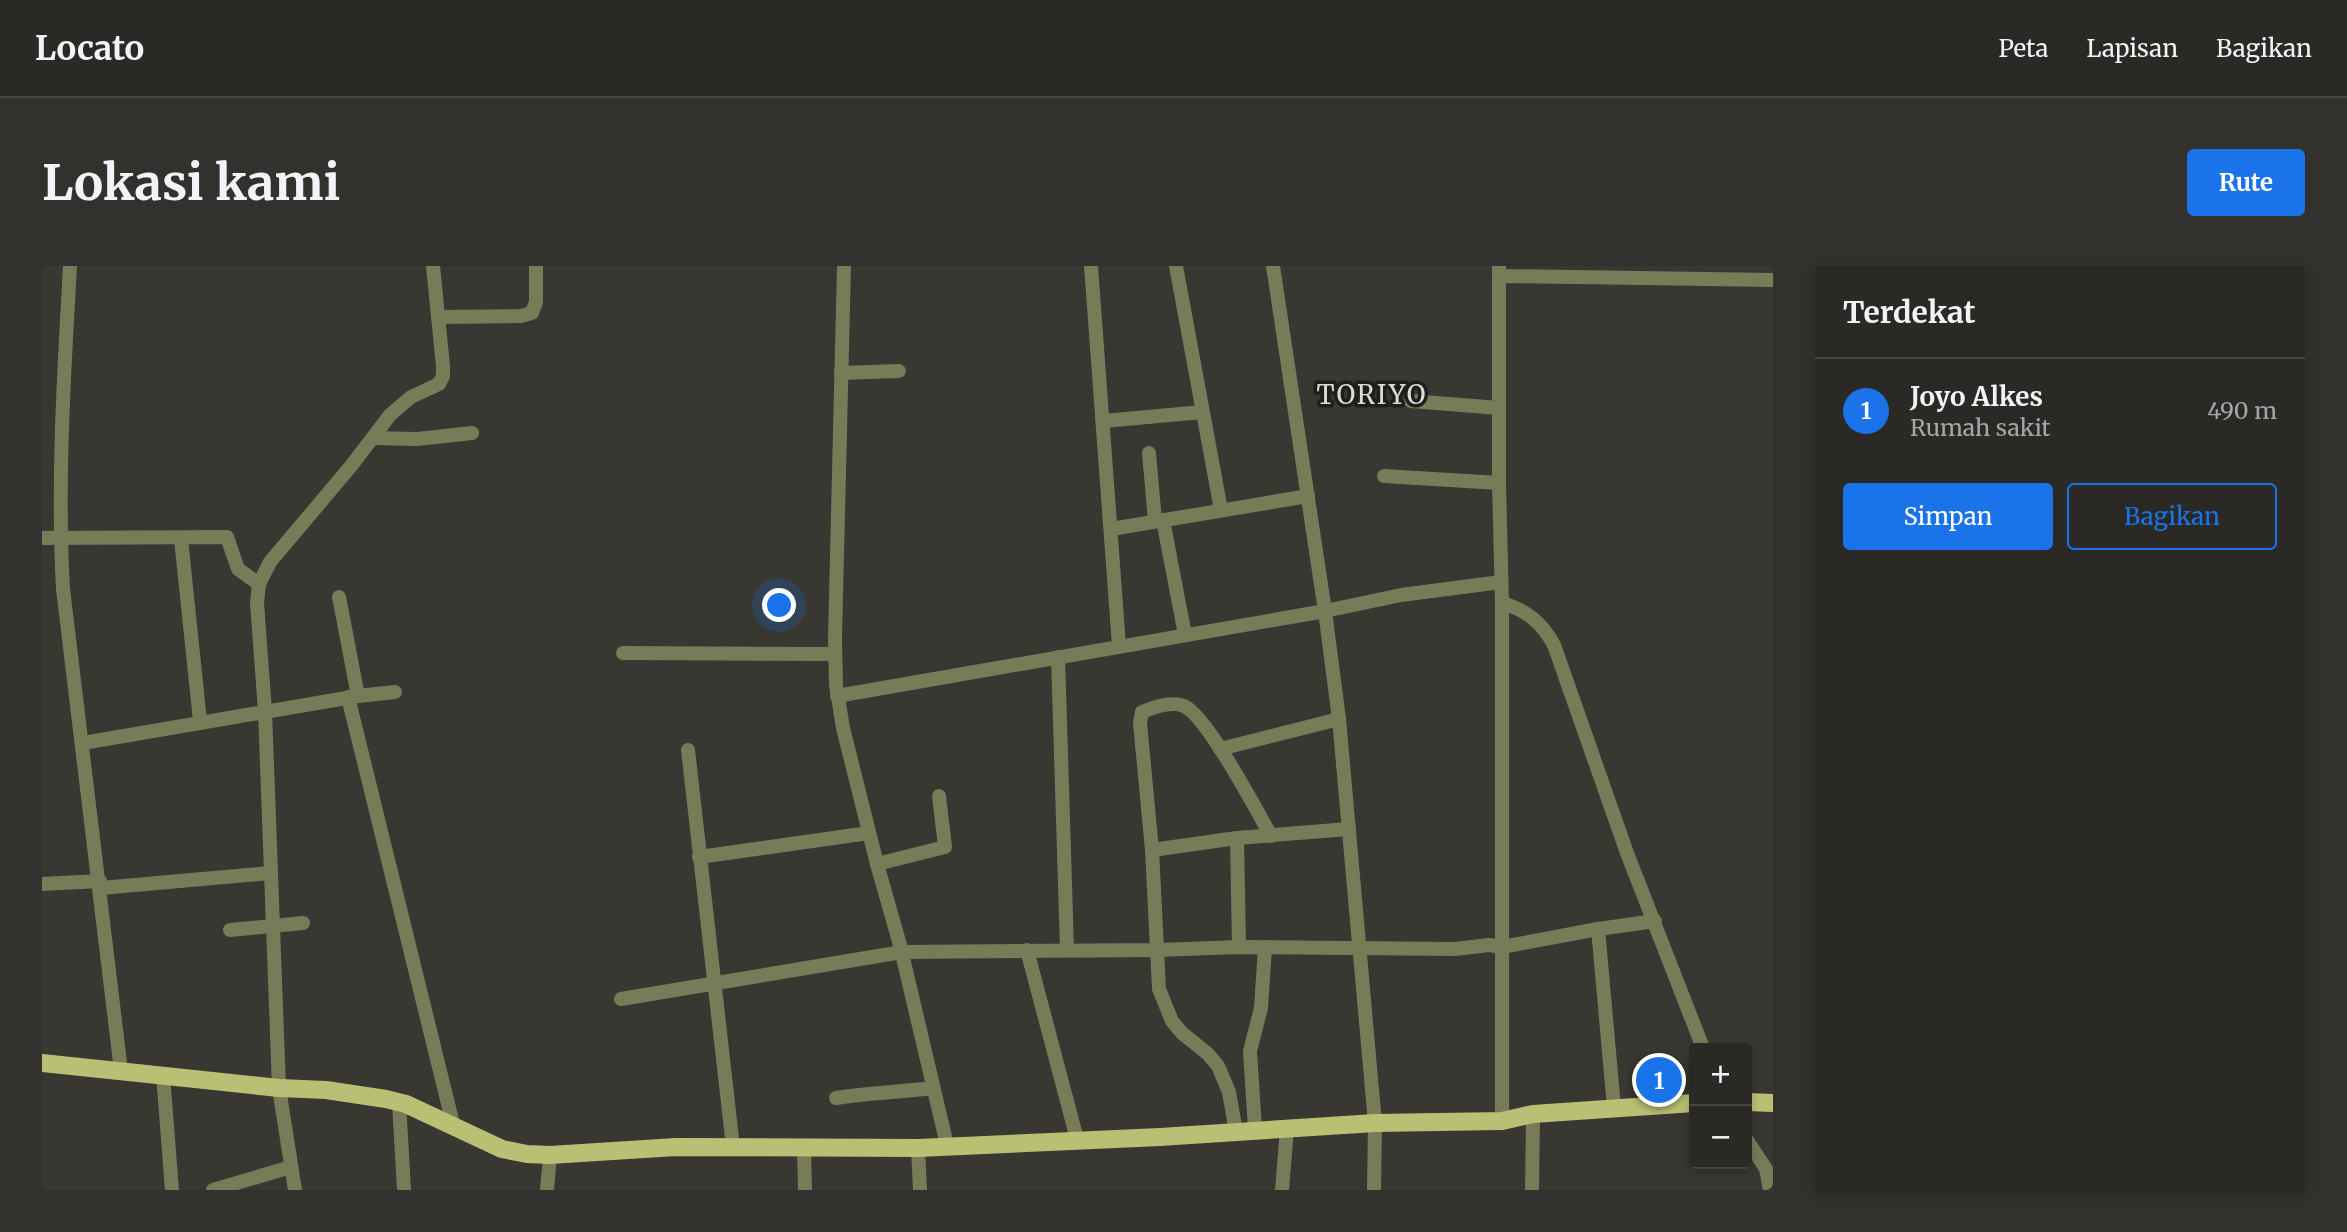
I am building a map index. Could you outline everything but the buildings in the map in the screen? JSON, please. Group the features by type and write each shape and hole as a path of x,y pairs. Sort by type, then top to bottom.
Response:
{"main road":[{"path":"42,1063 279,1088 326,1090 399,1102 453,1124 502,1149 550,1155 665,1148 918,1148 947,1145 1015,1145 1077,1139 1375,1123 1502,1121 1533,1114 1689,1103"},
{"path":"1752,1102 1773,1102"}],"street":[{"path":"70,266 60,538 70,651 101,884 121,1071"},
{"path":"295,1190 279,1088 265,711 257,603 259,584 270,562 402,404 442,380 433,266"},
{"path":"438,317 521,316 532,313 536,302 536,266"},
{"path":"844,266 835,654 837,696 869,833 902,952 947,1145"},
{"path":"1091,266 1119,646"},
{"path":"1176,266 1221,510"},
{"path":"1273,266 1339,719 1375,1123 1374,1190"},
{"path":"1502,1121 1499,271 1773,280"},
{"path":"841,373 899,371"},
{"path":"1411,401 1499,408"},
{"path":"1104,421 1202,412"},
{"path":"373,438 418,439 472,433"},
{"path":"1149,453 1159,521 1185,635"},
{"path":"1384,476 1499,483"},
{"path":"1111,528 1308,496"},
{"path":"42,538 227,537 240,572 259,584"},
{"path":"181,539 200,721"},
{"path":"837,696 1325,611 1401,595 1502,582"},
{"path":"339,597 353,697 453,1124"},
{"path":"1502,603 1518,607 1536,620 1554,645 1598,774 1701,1043"},
{"path":"623,653 835,654"},
{"path":"1058,657 1067,949"},
{"path":"83,743 200,721 395,692"},
{"path":"1236,1132 1229,1092 1218,1066 1182,1033 1166,1009 1159,989 1141,714 1166,705 1185,706 1200,721 1220,749 1271,836"},
{"path":"1220,749 1339,719"},
{"path":"688,750 733,1147"},
{"path":"877,864 945,847 939,796"},
{"path":"1152,850 1237,838 1349,829"},
{"path":"699,857 869,833"},
{"path":"1237,838 1239,947"},
{"path":"42,884 101,884 270,873"},
{"path":"621,999 902,952 1239,947 1455,949 1489,945 1502,947 1655,921"},
{"path":"230,930 303,922"},
{"path":"1598,929 1614,1107"},
{"path":"1255,1129 1250,1051 1261,1008 1265,947"},
{"path":"1027,950 1077,1139"},
{"path":"163,1075 172,1190"},
{"path":"836,1098 872,1093 886,1095 933,1088"},
{"path":"399,1102 404,1190"},
{"path":"1532,1190 1533,1114"},
{"path":"1282,1190 1287,1128"},
{"path":"804,1147 805,1190"},
{"path":"918,1148 920,1190"},
{"path":"1752,1148 1766,1170 1770,1190"},
{"path":"547,1190 550,1155"},
{"path":"213,1190 291,1167"}],"shaded area":[{"path":"1644,1059 1669,1062 1672,1099 1651,1098"}],"place":[{"name":"Joyo Alkes","path":"1659,1080"}],"district":[{"name":"TORIYO","path":"1372,395"}]}
